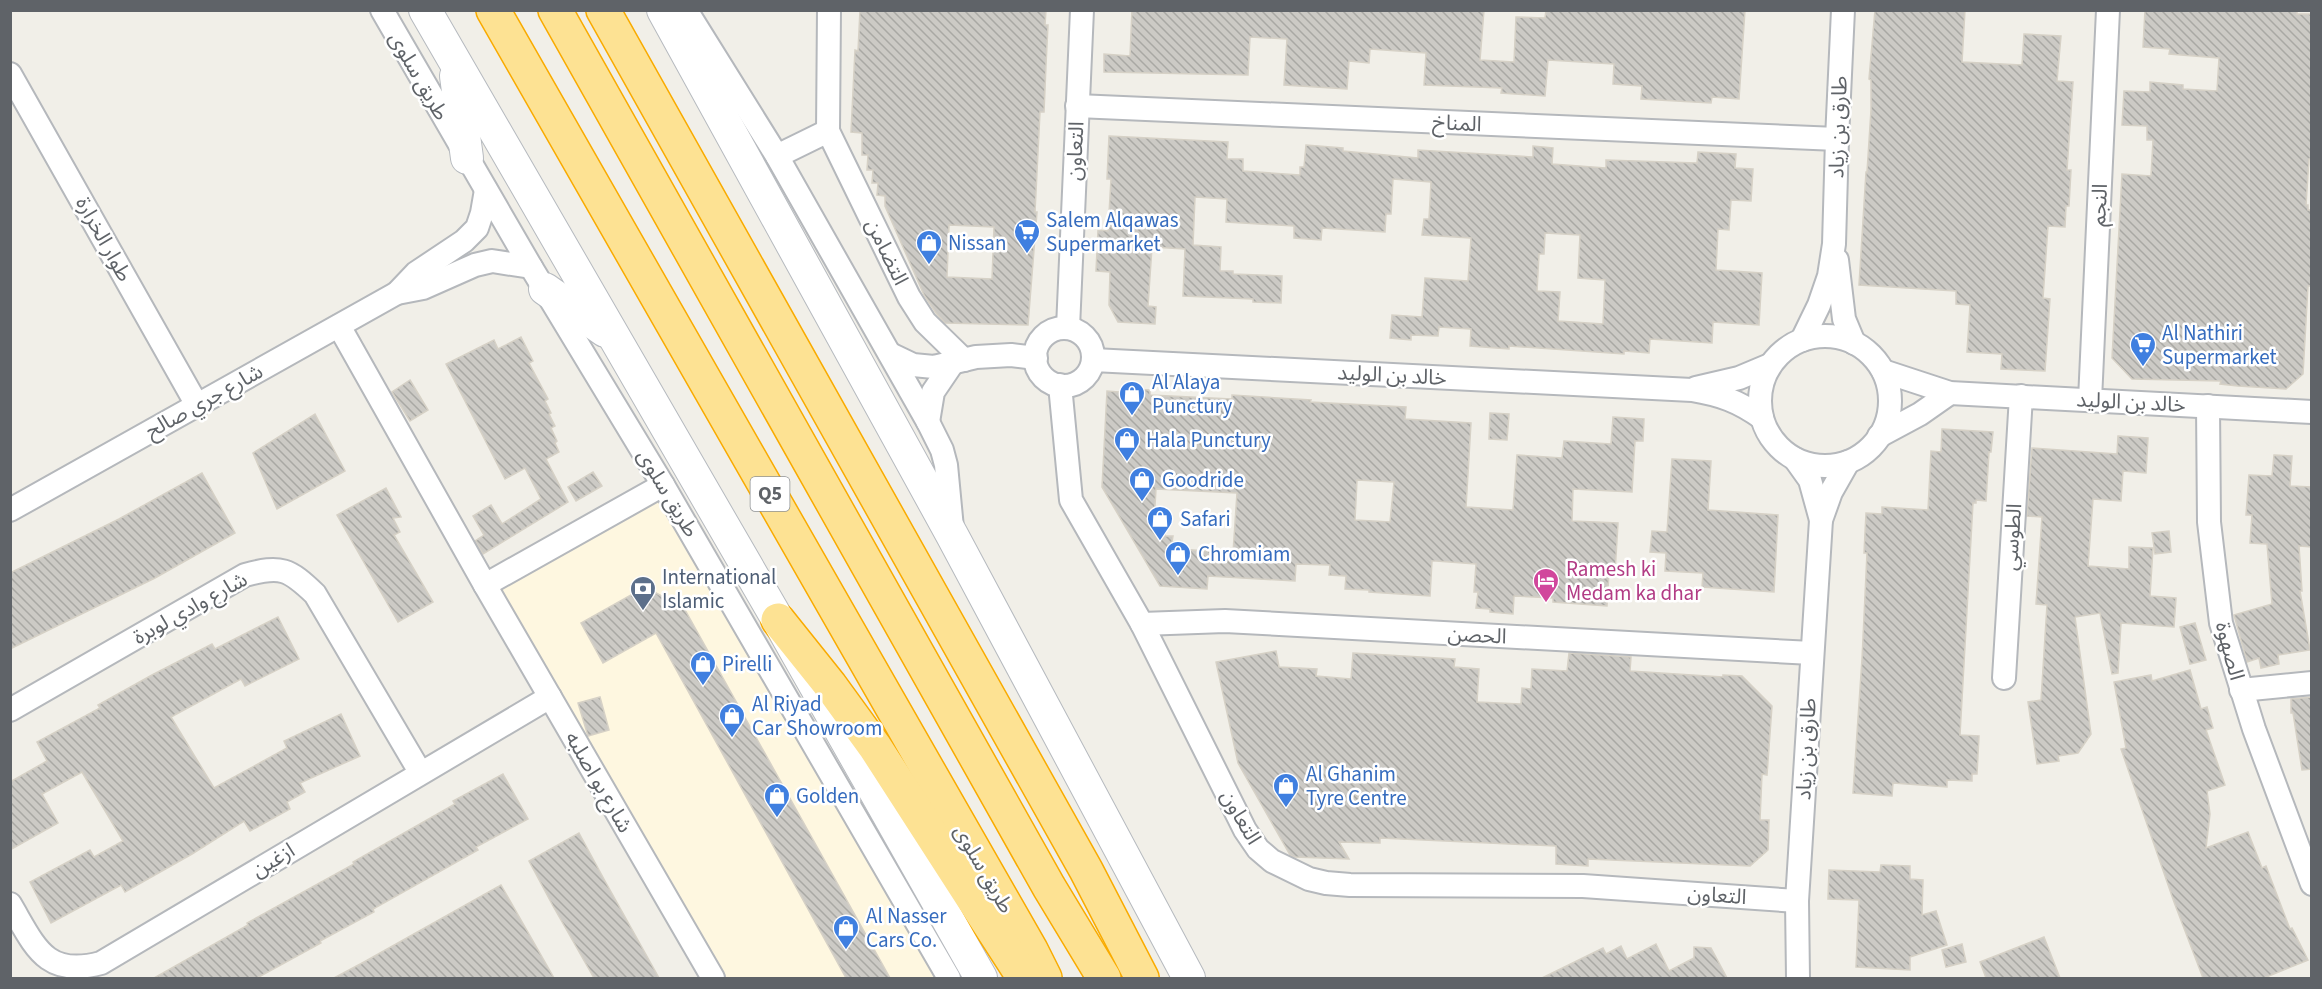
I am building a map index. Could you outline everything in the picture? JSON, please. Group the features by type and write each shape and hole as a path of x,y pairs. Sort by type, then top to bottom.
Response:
{"highway":[{"name":"طريق سلوى","path":"493,10 1045,978"},
{"name":"Q5","path":"555,10 1049,887 1104,978"},
{"path":"603,10 1086,870 1142,978"},
{"path":"778,620 830,685 875,747 1024,978"}],"main road":[{"name":"طريق سلوى","path":"425,10 778,620 981,978"},
{"path":"663,10 952,535 1189,978"},
{"path":"455,63 467,158"},
{"path":"538,278 615,338"}],"street":[{"name":"طريق سلوى","path":"382,10 538,278 663,484 949,978"},
{"path":"686,10 777,156 928,422 942,450 946,465 952,535"},
{"name":"التضامن","path":"829,10 828,131 909,297 924,322 958,362"},
{"name":"التعاون","path":"1068,328 1082,10"},
{"name":"طارق بن زياد","path":"1802,340 1819,306 1829,276 1834,244 1843,10"},
{"name":"النجم","path":"2090,400 2108,10"},
{"name":"طوار الخرارة","path":"10,74 197,405"},
{"name":"المناخ","path":"1077,106 1837,139"},
{"path":"777,156 828,131"},
{"name":"شارع جري صالح","path":"10,510 397,293 416,273 464,241 477,228 483,213 486,190"},
{"name":"طارق بن زياد","path":"1834,244 1844,319 1854,343"},
{"name":"شارع جري صالح","path":"397,293 423,288 475,265 492,261 538,278"},
{"name":"شارع بو اصلبه","path":"339,326 485,585 713,978"},
{"path":"1068,328 1081,334 1088,341 1093,360 1088,373 1081,380 1073,384 1060,385 1045,378 1038,369 1037,349 1044,336 1053,331 1068,328"},
{"path":"1834,336 1854,343 1870,355 1883,371 1889,393 1888,416 1879,436 1866,452 1848,462 1816,466 1795,459 1778,446 1762,418 1760,396 1770,365 1789,346 1802,340 1834,336"},
{"path":"890,354 913,365 934,367 991,356 1036,358"},
{"name":"خالد بن الوليد","path":"1093,360 1692,390 1722,395 1746,406 1762,418"},
{"path":"928,422 933,392 958,362"},
{"name":"خالد بن الوليد","path":"1692,390 1719,381 1739,378 1770,365"},
{"name":"خالد بن الوليد","path":"1883,371 1950,393 2312,412"},
{"name":"التعاون","path":"1060,385 1071,500 1142,624 1245,830 1258,849 1272,861 1299,874 1326,882 1350,885 1583,886 1797,901"},
{"path":"1879,436 1920,414 1950,393"},
{"name":"الطوسي","path":"2004,678 2021,396"},
{"name":"الصهوة","path":"2208,406 2209,522 2221,623 2241,690 2289,827 2312,884"},
{"name":"طارق بن زياد","path":"1795,459 1810,480 1821,519"},
{"name":"طارق بن زياد","path":"1798,978 1797,901 1821,519 1831,492 1848,462"},
{"path":"485,585 663,484"},
{"name":"شارع وادي لوبرة","path":"10,710 245,575 264,570 284,570 299,579 315,594 420,772"},
{"name":"الحصن","path":"1142,624 1225,621 1812,653"},
{"path":"2241,690 2312,683"},
{"name":"ازغين","path":"10,904 36,949 50,960 67,966 84,967 101,963 550,697"}],"shaded area":[{"path":"662,494 942,978 722,978 493,588"}],"building":[{"path":"860,10 1046,10 1045,25 1048,25 1044,112 1040,112 1035,212 1037,212 1028,325 945,323 924,295 885,206 885,196 877,195 878,183 872,183 873,170 867,170 868,155 862,155 862,133 851,132 855,50 858,51","holes":["949,225 994,227 992,279 947,277"]},
{"path":"1132,10 1484,10 1480,60 1514,62 1516,17 1545,18 1546,10 1745,10 1739,99 1712,97 1711,103 1641,99 1642,86 1613,84 1614,64 1548,60 1545,96 1501,93 1502,88 1424,85 1426,53 1370,49 1369,63 1349,61 1347,89 1284,85 1287,39 1250,37 1248,75 1104,72 1104,54 1130,56"},
{"path":"1875,10 1965,10 1962,62 2022,65 2024,34 2061,36 2057,81 2073,82 2067,170 2071,170 2065,227 2048,226 2043,298 2050,299 2045,371 2001,369 2002,354 1967,352 1970,305 1956,304 1956,291 1859,285 1871,110 1871,80 1869,79"},
{"path":"2145,10 2297,10 2297,14 2312,14 2312,159 2309,159 2306,205 2308,205 2308,210 2312,210 2312,286 2308,286 2303,374 2286,389 2220,384 2221,381 2132,379 2112,358 2122,174 2151,176 2153,140 2147,140 2147,126 2122,125 2124,91 2150,92 2150,82 2183,85 2183,89 2217,91 2219,58 2169,54 2170,49 2143,47"},
{"path":"1109,136 1228,142 1227,159 1243,159 1243,171 1300,175 1300,167 1304,167 1306,145 1418,158 1418,150 1533,157 1533,146 1553,148 1552,164 1606,168 1606,160 1697,163 1698,152 1736,154 1735,168 1753,169 1751,201 1731,200 1729,230 1718,229 1716,270 1762,273 1759,325 1713,322 1712,343 1650,339 1649,353 1624,351 1624,354 1509,346 1509,349 1470,346 1471,329 1439,327 1438,336 1411,335 1411,340 1390,338 1392,315 1422,317 1425,278 1468,281 1471,238 1422,235 1424,219 1429,219 1431,182 1393,179 1391,214 1386,214 1385,232 1322,228 1321,240 1294,238 1294,226 1226,222 1227,199 1195,197 1193,245 1221,247 1220,271 1233,271 1233,274 1282,276 1281,303 1253,302 1253,299 1183,296 1185,249 1152,247 1148,306 1156,307 1155,324 1118,322 1109,305 1110,272 1096,271 1098,230 1108,231 1111,179 1107,179","holes":["1545,233 1580,235 1578,278 1605,280 1603,324 1558,321 1560,292 1537,291 1539,254 1544,254"]},
{"path":"521,337 533,361 529,363 548,399 545,401 555,426 551,428 559,452 546,459 568,502 483,554 475,541 484,535 473,516 491,505 502,524 541,499 525,468 505,479 446,364 494,340 498,349"},
{"path":"410,380 428,410 410,421 392,392"},
{"path":"1132,389 1150,390 1150,395 1232,399 1232,395 1406,407 1405,419 1471,423 1466,507 1513,510 1517,455 1562,458 1564,441 1611,444 1613,417 1644,419 1643,441 1635,441 1632,492 1573,489 1572,521 1618,523 1615,573 1609,572 1607,606 1553,602 1553,598 1514,596 1513,614 1490,612 1490,609 1476,608 1478,592 1474,592 1476,564 1436,561 1432,561 1430,596 1345,589 1346,576 1329,575 1330,565 1296,564 1295,581 1208,576 1207,589 1160,586 1102,487 1107,391 1132,393","holes":["1357,480 1394,482 1390,522 1355,520","1156,489 1237,493 1233,553 1180,549 1180,542 1172,542 1173,536 1165,536 1166,522 1154,522"]},
{"path":"1490,413 1509,414 1507,440 1489,439"},
{"path":"315,414 345,471 277,509 253,453"},
{"path":"1942,429 1993,432 1991,452 1989,452 1986,501 1976,500 1976,503 1973,503 1960,735 1979,736 1977,774 1972,774 1972,781 1947,780 1947,787 1893,783 1892,796 1853,793 1867,553 1864,553 1866,513 1882,514 1882,507 1928,510 1931,451 1941,452"},
{"path":"2118,436 2148,438 2146,473 2123,471 2121,501 2093,499 2088,566 2129,569 2129,547 2153,548 2150,596 2176,598 2174,627 2121,623 2118,673 2112,674 2100,613 2075,617 2091,734 2078,753 2058,756 2059,761 2037,764 2028,702 2041,700 2047,605 2036,604 2042,517 2027,516 2032,448 2117,454"},
{"path":"2274,455 2292,456 2290,486 2312,487 2312,547 2299,546 2302,591 2300,591 2310,650 2278,655 2279,664 2261,668 2259,658 2247,662 2234,615 2272,604 2267,544 2250,543 2252,515 2246,515 2249,475 2272,476"},
{"path":"1672,459 1711,461 1708,510 1778,515 1774,592 1702,587 1703,573 1665,571 1666,553 1650,552 1652,531 1667,532"},
{"path":"593,472 602,486 576,501 568,487"},
{"path":"202,473 235,533 155,578 10,649 10,573 119,519"},
{"path":"386,488 401,517 393,518 400,532 394,535 433,602 398,622 337,515"},
{"path":"2169,531 2171,552 2155,554 2152,533"},
{"path":"645,587 684,608 890,978 846,978 656,633 603,663 581,623"},
{"path":"278,617 299,659 245,686 241,679 171,717 214,788 287,748 284,741 341,714 360,756 300,783 305,792 287,802 290,809 250,831 244,821 125,892 121,885 51,923 30,882 90,850 94,857 123,841 82,772 42,794 58,823 10,850 10,782 47,761 37,742 100,708 98,705 152,675 212,644 215,649"},
{"path":"2195,623 2206,660 2190,664 2180,627"},
{"path":"1276,651 1279,667 1317,669 1316,676 1351,679 1353,653 1455,659 1454,667 1479,669 1477,702 1521,704 1522,688 1531,689 1532,669 1567,671 1569,653 1631,657 1630,671 1723,677 1723,675 1742,676 1772,706 1767,775 1762,774 1760,820 1769,820 1768,850 1750,866 1588,859 1588,866 1556,864 1556,846 1380,838 1380,843 1339,842 1349,859 1294,857 1290,855 1238,763 1216,662"},
{"path":"2190,670 2201,709 2207,707 2213,728 2206,730 2225,785 2207,791 2210,814 2206,848 2248,832 2262,868 2266,866 2290,929 2292,928 2308,960 2264,978 2203,978 2121,749 2126,748 2114,682 2151,675 2152,681"},
{"path":"600,697 609,730 588,736 578,703"},
{"path":"2312,697 2312,769 2302,770 2293,713 2291,713 2291,699"},
{"path":"503,774 528,819 476,847 478,850 373,909 374,912 320,941 321,943 257,978 154,978 354,864 353,862 455,804 453,801"},
{"path":"579,833 659,978 594,978 553,906 529,861"},
{"path":"1881,865 1910,866 1910,879 1923,880 1922,915 1936,911 1947,945 1910,957 1910,970 1856,967 1859,900 1828,899 1829,870 1880,872"},
{"path":"501,885 554,978 334,978 364,962"},
{"path":"2044,937 2060,978 1986,978 1980,962"},
{"path":"1656,944 1669,971 1694,958 1694,947 1711,948 1727,978 1542,978 1603,948 1606,954 1621,946 1627,959"},
{"path":"1962,944 1966,962 1946,967 1942,950"}],"place":[{"name":"Salem Alqawas Supermarket","path":"1027,255"},
{"name":"Nissan","path":"929,266"},
{"name":"Al Nathiri Supermarket","path":"2143,368"},
{"name":"Al Alaya Punctury","path":"1132,417"},
{"name":"Hala Punctury","path":"1127,463"},
{"name":"Goodride","path":"1142,503"},
{"name":"Safari","path":"1160,542"},
{"name":"Chromiam","path":"1178,577"},
{"name":"Ramesh ki Medam ka dhar","path":"1546,604"},
{"name":"International Islamic","path":"643,612"},
{"name":"Pirelli","path":"703,687"},
{"name":"Al Riyad Car Showroom","path":"732,739"},
{"name":"Al Ghanim Tyre Centre","path":"1286,809"},
{"name":"Golden","path":"777,819"},
{"name":"Al Nasser Cars Co.","path":"846,951"}]}
